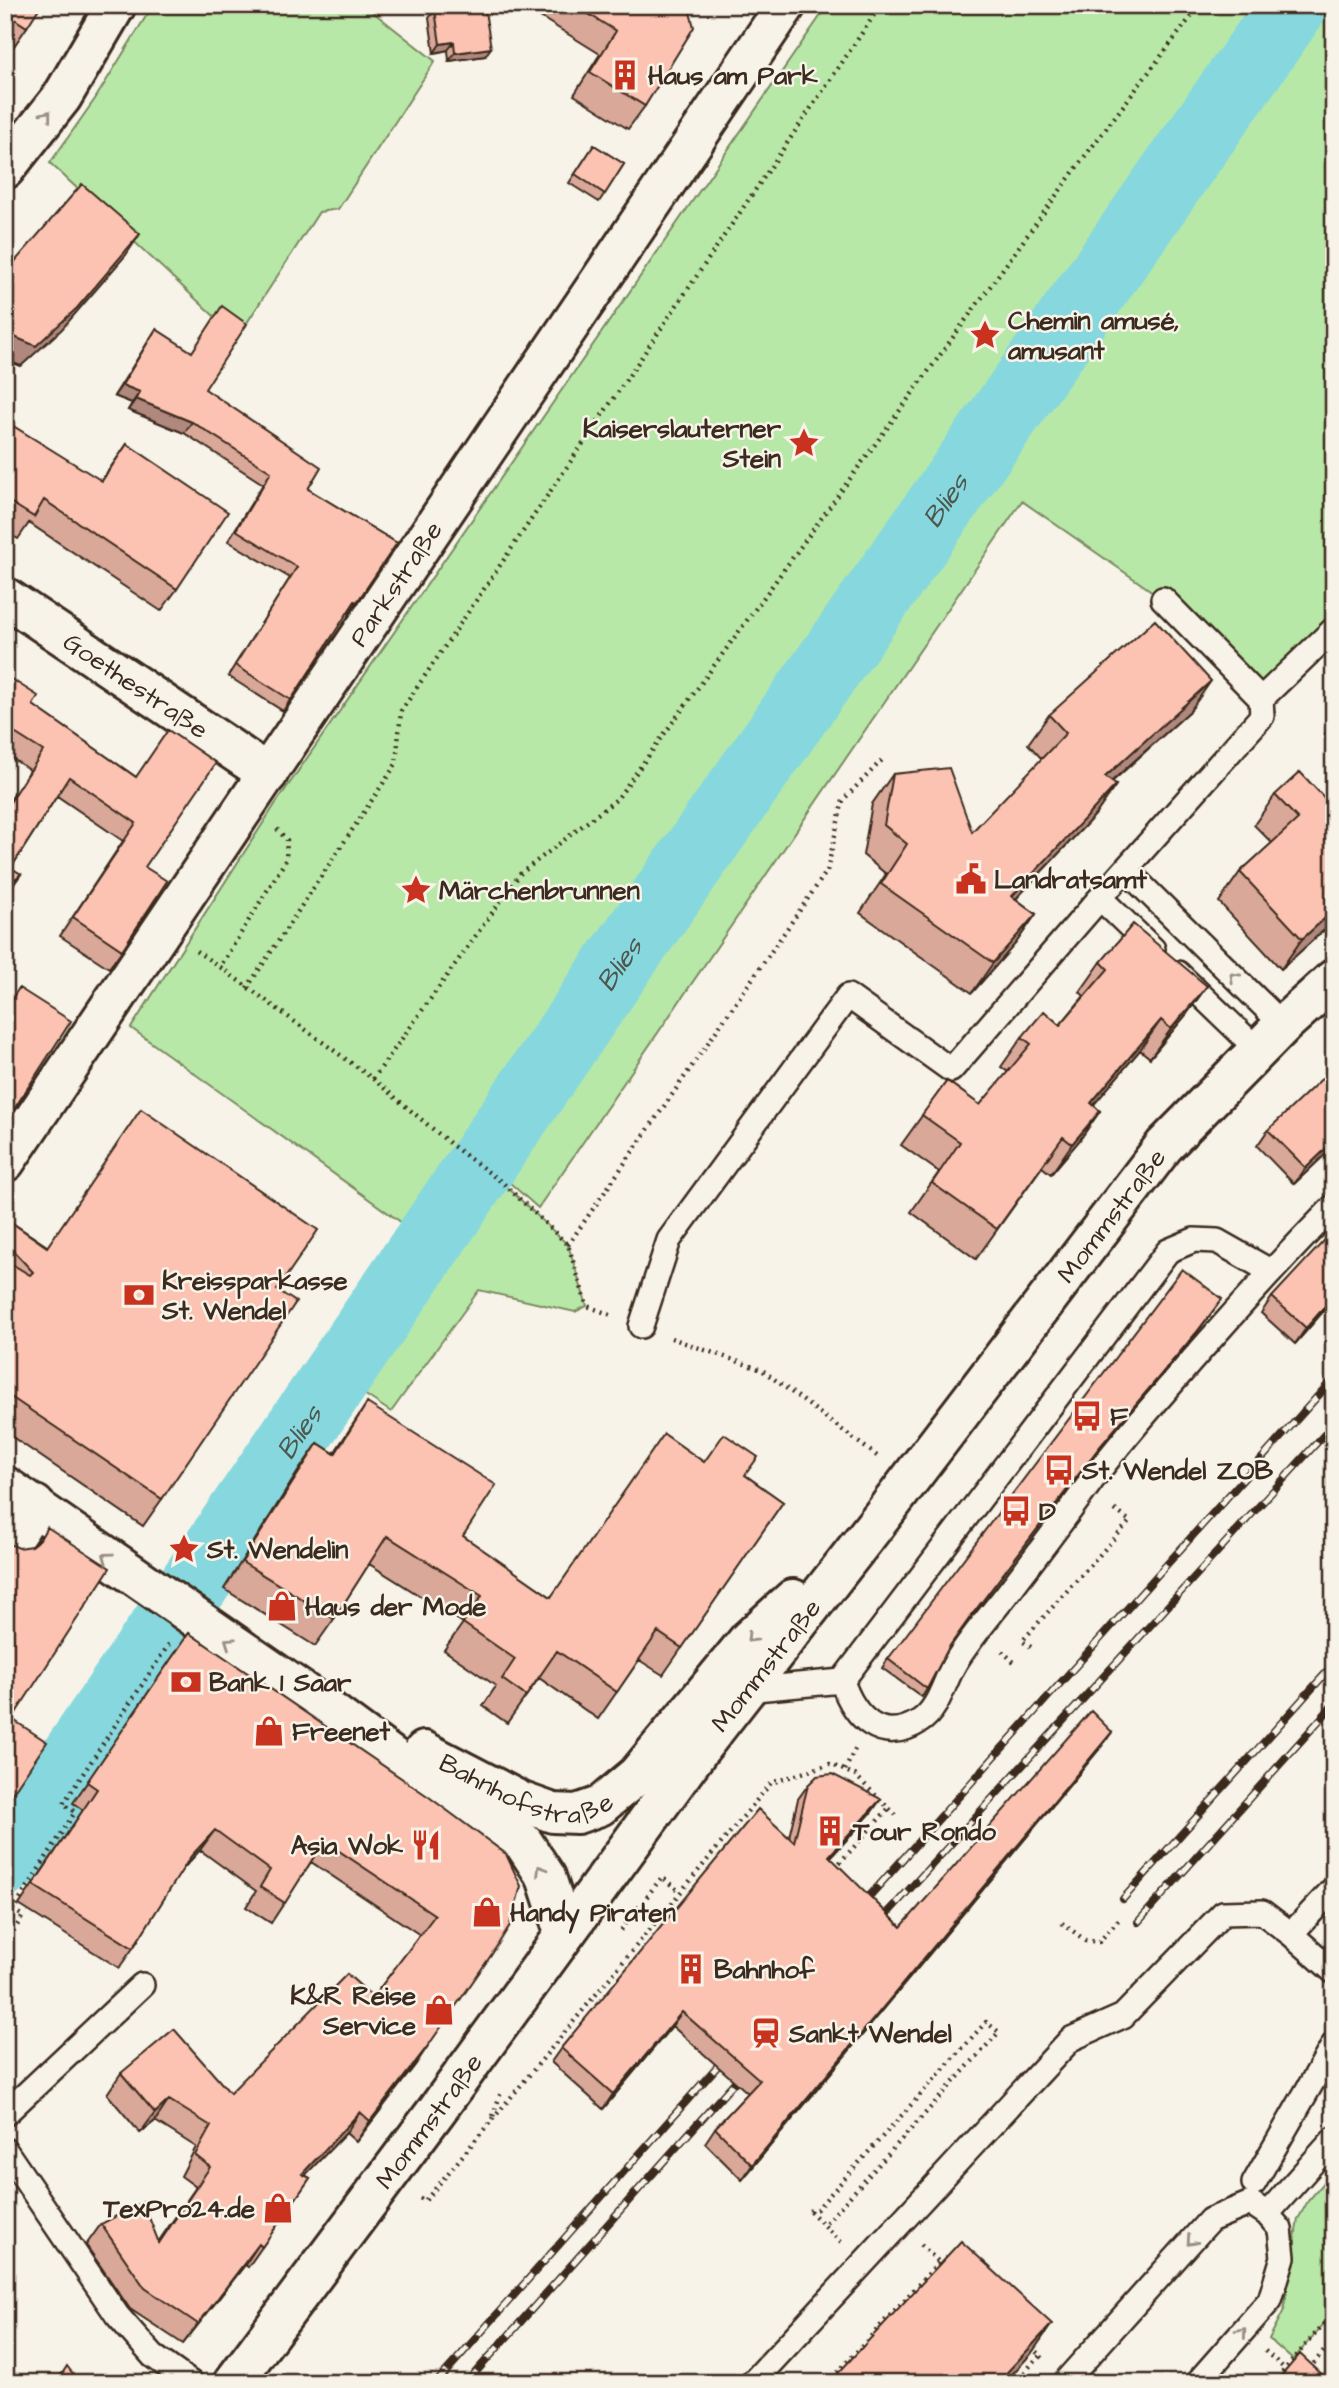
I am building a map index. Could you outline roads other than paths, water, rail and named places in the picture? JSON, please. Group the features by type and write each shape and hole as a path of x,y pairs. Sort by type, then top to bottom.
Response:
{"main road":[{"path":"5,169 62,97 116,5"},
{"name":"Parkstraße","path":"5,1161 786,5"},
{"name":"Goethestraße","path":"5,597 258,788"},
{"name":"Mommstraße","path":"233,2383 745,1690 874,1526 1164,1146 1271,1037 1334,979"},
{"path":"5,1550 20,1495"},
{"name":"Bahnhofstraße","path":"20,1495 409,1769 523,1842 546,1877 564,1933"},
{"name":"Bahnhofstraße","path":"326,1708 421,1750 522,1802 554,1813 577,1814 600,1805 637,1775 749,1639 874,1526"}],"lane":[{"path":"641,1326 668,1240 848,996 951,1070 1262,716 1261,699 1163,599"},
{"path":"1261,699 1334,629"},
{"path":"1126,870 1271,1037"},
{"path":"1100,898 1271,1037"},
{"path":"842,1681 855,1710 868,1722 884,1730 904,1730 932,1711 956,1662 1093,1480 1164,1392 1270,1271 1334,1206"},
{"path":"745,1690 842,1681 1167,1251 1194,1240 1217,1241 1270,1271"},
{"path":"1291,1934 1334,1888"},
{"path":"752,2383 1071,2039 1123,2016 1223,1913 1262,1912 1334,1972"},
{"path":"5,2114 142,1985"},
{"path":"1254,2183 1334,2044"},
{"path":"1267,2214 1334,2139"},
{"path":"5,2150 117,2315 153,2356 191,2383"},
{"path":"1065,2381 1210,2220 1251,2203 1267,2214 1280,2229 1283,2257 1270,2300 1197,2383"}],"waterway":[{"name":"Blies","path":"5,1861 613,972 1293,5"}],"railway":[{"path":"857,1910 1334,1378"},
{"path":"875,1927 1334,1424"},
{"path":"1123,1899 1334,1664"},
{"path":"1138,1922 1334,1704"},
{"path":"436,2383 731,2051"},
{"path":"466,2383 748,2067"}],"place":[{"name":"Haus am Park","path":"625,75"},
{"name":"Chemin amusé, amusant","path":"985,335"},
{"name":"Kaiserslauterner Stein","path":"804,443"},
{"name":"Landratsamt","path":"971,879"},
{"name":"Märchenbrunnen","path":"416,890"},
{"name":"Kreissparkasse St. Wendel","path":"139,1295"},
{"name":"F","path":"1087,1416"},
{"name":"St. Wendel ZOB","path":"1059,1470"},
{"name":"D","path":"1016,1511"},
{"name":"St. Wendelin","path":"184,1549"},
{"name":"Haus der Mode","path":"282,1606"},
{"name":"Bank 1 Saar","path":"186,1682"},
{"name":"Freenet","path":"269,1731"},
{"name":"Tour Rondo","path":"830,1831"},
{"name":"Asia Wok","path":"426,1845"},
{"name":"Handy Piraten","path":"487,1912"},
{"name":"Bahnhof","path":"691,1969"},
{"name":"K&R Reise Service","path":"439,2010"},
{"name":"Sankt Wendel","path":"766,2033"},
{"name":"TexPro24.de","path":"278,2208"}]}
